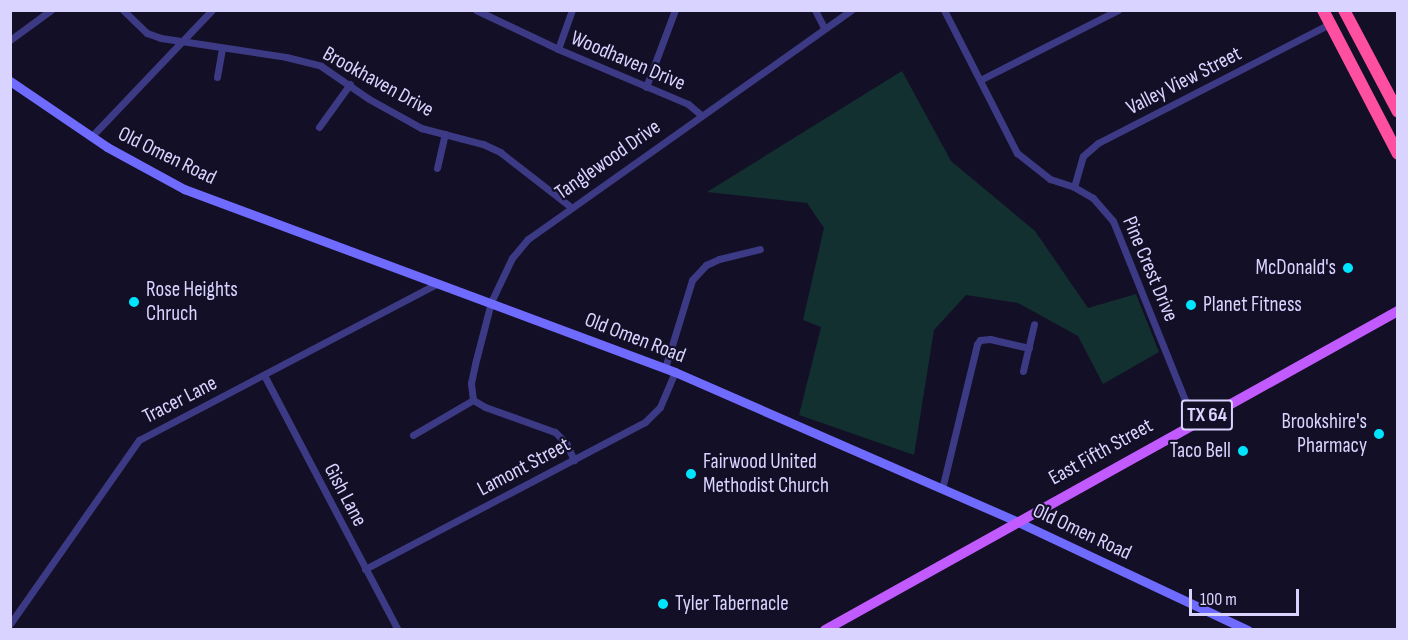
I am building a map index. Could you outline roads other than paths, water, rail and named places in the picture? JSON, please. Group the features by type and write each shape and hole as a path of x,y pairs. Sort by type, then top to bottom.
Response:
{"highway":[{"path":"1323,10 1398,154"},
{"path":"1344,10 1398,112"},
{"path":"1330,24 1340,21 1355,47 1364,49"}],"main road":[{"name":"East Fifth Street","path":"825,630 1196,421 1398,311"}],"street":[{"path":"10,40 51,10"},
{"name":"Brookhaven Drive","path":"123,10 147,33 182,42 304,60 329,70 421,128 483,144 500,152 571,207"},
{"path":"91,136 212,10"},
{"name":"Woodhaven Drive","path":"476,10 558,49 687,104 701,115"},
{"path":"558,49 572,10"},
{"path":"646,87 675,10"},
{"path":"815,10 824,28"},
{"name":"Tanglewood Drive","path":"473,400 473,374 491,302 512,258 528,239 851,10"},
{"name":"Pine Crest Drive","path":"944,10 1017,153 1045,176 1074,187 1097,201 1116,226 1184,398 1196,421"},
{"path":"980,80 1118,10"},
{"name":"Valley View Street","path":"1074,187 1083,156 1098,143 1330,24"},
{"path":"218,77 222,48"},
{"name":"Old Omen Road","path":"10,81 91,136 184,189 675,372 1018,522 1248,630"},
{"path":"319,127 350,84"},
{"path":"437,168 445,134"},
{"path":"665,368 692,280 706,265 719,259 760,249"},
{"name":"Tracer Lane","path":"10,624 139,440 436,284"},
{"path":"1023,371 1034,324"},
{"path":"942,489 977,344 980,340 990,339 1029,348"},
{"name":"Lamont Street","path":"365,569 655,415 675,372"},
{"name":"Gish Lane","path":"264,375 398,630"},
{"path":"413,435 473,400 485,407 555,432 566,443 574,460"}],"place":[{"name":"McDonald's","path":"1348,268"},
{"name":"Rose Heights Chruch","path":"134,302"},
{"name":"Planet Fitness","path":"1191,305"},
{"name":"Brookshire's Pharmacy","path":"1379,434"},
{"name":"Taco Bell","path":"1243,451"},
{"name":"Fairwood United Methodist Church","path":"691,474"},
{"name":"Tyler Tabernacle","path":"663,604"}]}
